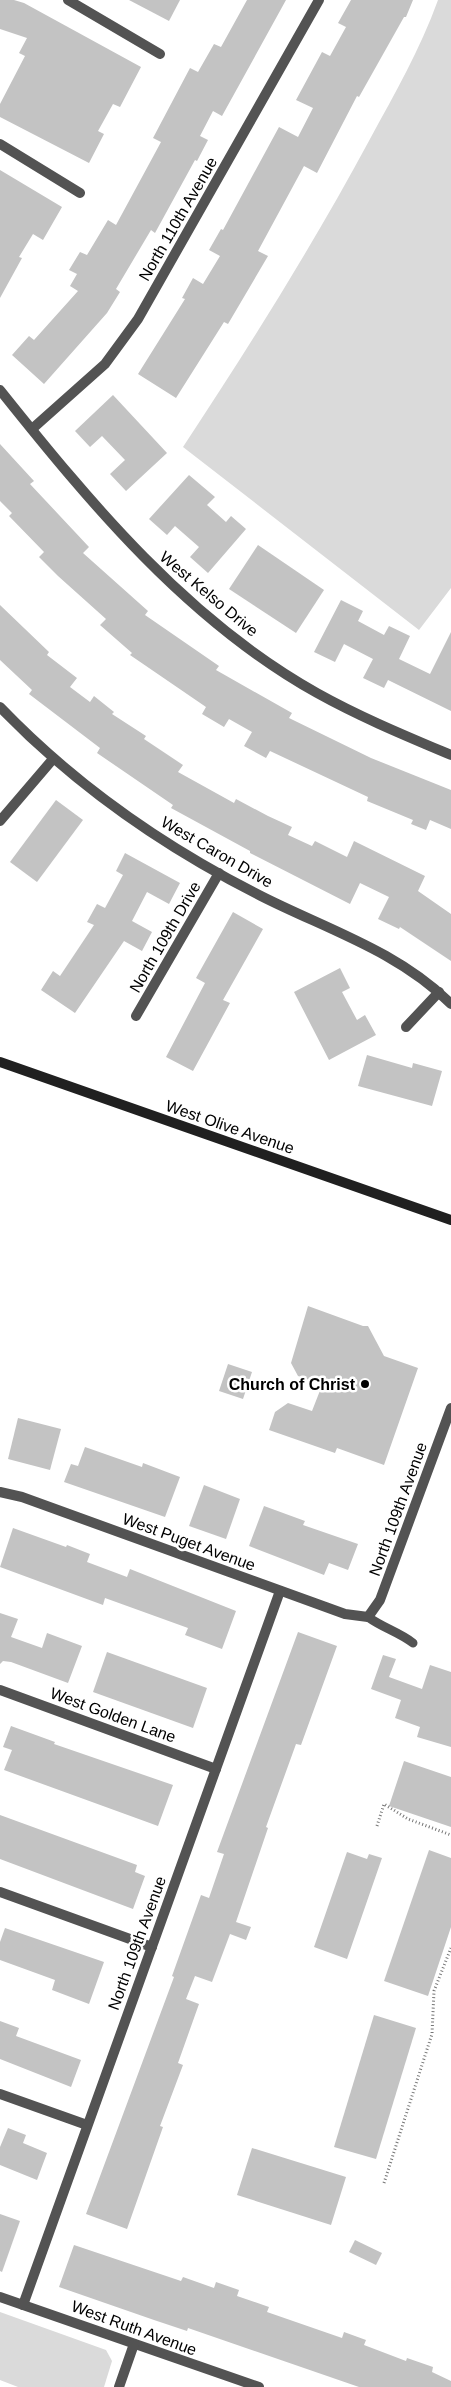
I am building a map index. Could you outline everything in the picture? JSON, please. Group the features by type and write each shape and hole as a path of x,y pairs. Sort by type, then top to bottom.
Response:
{"main road":[{"name":"West Olive Avenue","path":"0,1062 451,1220"}],"street":[{"path":"68,0 160,54"},
{"name":"North 110th Avenue","path":"32,429 104,364 138,319 319,0"},
{"path":"0,144 80,193"},
{"name":"West Kelso Drive","path":"0,390 139,553 169,583 218,624 265,660 317,693 376,723 451,755"},
{"name":"West Caron Drive","path":"0,707 53,760 124,814 219,873 261,896 373,948 412,972 439,992 451,1004"},
{"path":"0,821 53,760"},
{"name":"North 109th Drive","path":"136,1016 219,873"},
{"path":"406,1028 439,992"},
{"name":"North 109th Avenue","path":"368,1617 380,1600 451,1408"},
{"name":"West Puget Avenue","path":"0,1492 32,1501 345,1614 368,1617"},
{"name":"North 109th Avenue","path":"23,2305 280,1590"},
{"name":"West Golden Lane","path":"0,1690 216,1769"},
{"path":"0,1892 152,1947"},
{"path":"0,2094 88,2126"},
{"name":"West Ruth Avenue","path":"0,2297 259,2387"},
{"path":"119,2387 134,2344"}],"lane":[{"path":"368,1617 379,1626 402,1634 413,1643"}],"path":[{"path":"377,1826 384,1804 408,1819 451,1835"},
{"path":"384,2183 432,2034 434,1991 451,1948"}],"shaded area":[{"path":"438,0 451,0 451,588 419,630 183,447 256,334 326,218 407,71"},
{"path":"0,2312 106,2350 112,2361 104,2387 18,2387 0,2380"}],"building":[{"path":"0,0 14,0 24,3 141,67 120,107 113,104 98,131 104,134 89,163 0,117 0,104 25,56 19,53 27,38 0,29"},
{"path":"129,0 180,0 169,21"},
{"path":"247,0 286,0 222,116 213,111 200,136 208,140 197,161 195,160 155,233 151,230 116,289 120,292 107,313 44,384 12,355 29,336 34,340 78,291 70,286 77,274 69,270 80,252 87,255 108,220 116,225 161,142 153,138 190,68 198,72 214,44 221,47"},
{"path":"351,0 413,0 406,17 404,17 359,97 357,96 317,173 304,166 258,251 268,256 228,324 224,322 176,398 138,374 185,299 182,298 193,278 203,284 220,256 209,250 221,229 223,230 279,127 298,137 313,108 296,100 322,52 330,56 346,27 338,23"},
{"path":"0,170 62,207 43,240 33,234 19,257 22,258 0,298"},
{"path":"113,395 167,453 126,491 110,474 125,460 102,436 90,447 75,431"},
{"path":"0,444 34,481 30,484 89,547 83,553 148,611 145,615 219,666 216,670 292,713 289,718 371,758 451,790 451,829 430,820 426,830 411,824 413,820 367,801 368,797 270,751 266,758 244,746 252,732 229,719 224,727 202,714 206,707 130,655 132,653 100,625 106,619 39,557 44,552 9,516 12,513 0,501"},
{"path":"189,475 215,497 207,505 226,522 231,516 246,529 208,573 190,557 199,547 175,526 167,535 149,519"},
{"path":"258,545 324,590 296,633 229,589"},
{"path":"341,600 363,611 358,621 384,635 389,626 410,636 399,659 430,674 451,632 451,711 388,680 384,688 363,678 373,659 344,644 335,662 314,652"},
{"path":"0,605 49,652 47,655 77,678 70,687 90,702 94,696 114,712 112,714 146,736 144,739 183,765 178,772 234,803 236,799 292,827 288,835 312,846 315,841 347,857 354,841 425,876 418,891 451,914 451,961 400,927 399,929 378,919 389,897 360,883 350,904 250,853 250,851 171,808 173,805 97,753 100,748 29,694 32,690 0,660"},
{"path":"56,800 83,820 37,882 10,862"},
{"path":"125,853 180,883 169,904 147,892 132,921 152,932 142,951 124,941 75,1013 41,990 53,971 60,976 94,925 87,922 97,904 105,908 123,875 116,871"},
{"path":"233,912 263,929 223,1000 230,1003 193,1071 166,1057 205,983 196,978"},
{"path":"340,968 350,988 342,992 357,1020 365,1015 376,1035 329,1060 294,992"},
{"path":"367,1055 412,1068 413,1063 442,1071 432,1106 358,1086"},
{"name":"Church of Christ","path":"308,1306 363,1326 368,1326 384,1356 418,1368 384,1465 337,1448 335,1453 269,1430 275,1412 288,1403 312,1411 321,1388 317,1387 318,1383 298,1376 291,1363"},
{"path":"228,1364 252,1372 243,1399 219,1391"},
{"path":"18,1418 61,1429 50,1470 8,1459"},
{"path":"85,1447 142,1467 143,1463 180,1477 165,1517 64,1482 71,1464 78,1466"},
{"path":"204,1485 240,1499 226,1539 189,1526"},
{"path":"264,1506 305,1521 303,1525 358,1544 348,1570 329,1563 324,1575 249,1546"},
{"path":"13,1528 90,1554 87,1562 127,1577 130,1569 236,1611 222,1649 185,1635 188,1628 105,1598 103,1605 0,1567"},
{"path":"0,1613 18,1619 11,1637 42,1648 47,1633 82,1646 68,1683 11,1662 3,1661 0,1664"},
{"path":"298,1632 337,1646 301,1745 296,1744 266,1827 268,1828 236,1922 251,1927 246,1940 230,1934 212,1982 195,1976 186,1999 199,2004 178,2063 183,2065 160,2126 163,2127 127,2229 86,2214 174,1977 172,1976 201,1895 209,1898 224,1854 217,1852"},
{"path":"107,1652 207,1688 193,1728 93,1692"},
{"path":"383,1655 396,1659 389,1677 422,1689 430,1665 451,1672 451,1747 417,1737 420,1727 395,1718 401,1700 371,1689"},
{"path":"11,1726 55,1742 54,1744 173,1785 158,1826 4,1770 12,1750 3,1747"},
{"path":"404,1761 451,1777 451,1827 389,1806"},
{"path":"0,1815 137,1865 135,1872 145,1876 133,1909 0,1859"},
{"path":"429,1850 451,1858 451,1927 428,1996 384,1981"},
{"path":"347,1852 367,1859 369,1854 382,1858 347,1959 314,1947"},
{"path":"5,1928 104,1962 89,2004 52,1990 55,1980 0,1960 0,1942"},
{"path":"374,2015 416,2028 376,2159 334,2147"},
{"path":"0,2021 19,2028 16,2036 81,2060 71,2087 0,2059"},
{"path":"8,2128 26,2135 23,2143 47,2153 37,2180 0,2165 0,2147"},
{"path":"252,2148 346,2177 331,2225 237,2195"},
{"path":"0,2214 20,2221 2,2272 0,2271"},
{"path":"355,2240 382,2253 376,2265 349,2252"},
{"path":"74,2245 181,2281 183,2277 214,2288 216,2282 239,2290 237,2296 269,2307 267,2312 342,2338 344,2332 366,2340 364,2345 406,2361 407,2358 433,2367 432,2372 451,2381 451,2387 359,2387 188,2328 187,2331 59,2287"}],"place":[{"name":"Church of Christ","path":"365,1384"}]}
